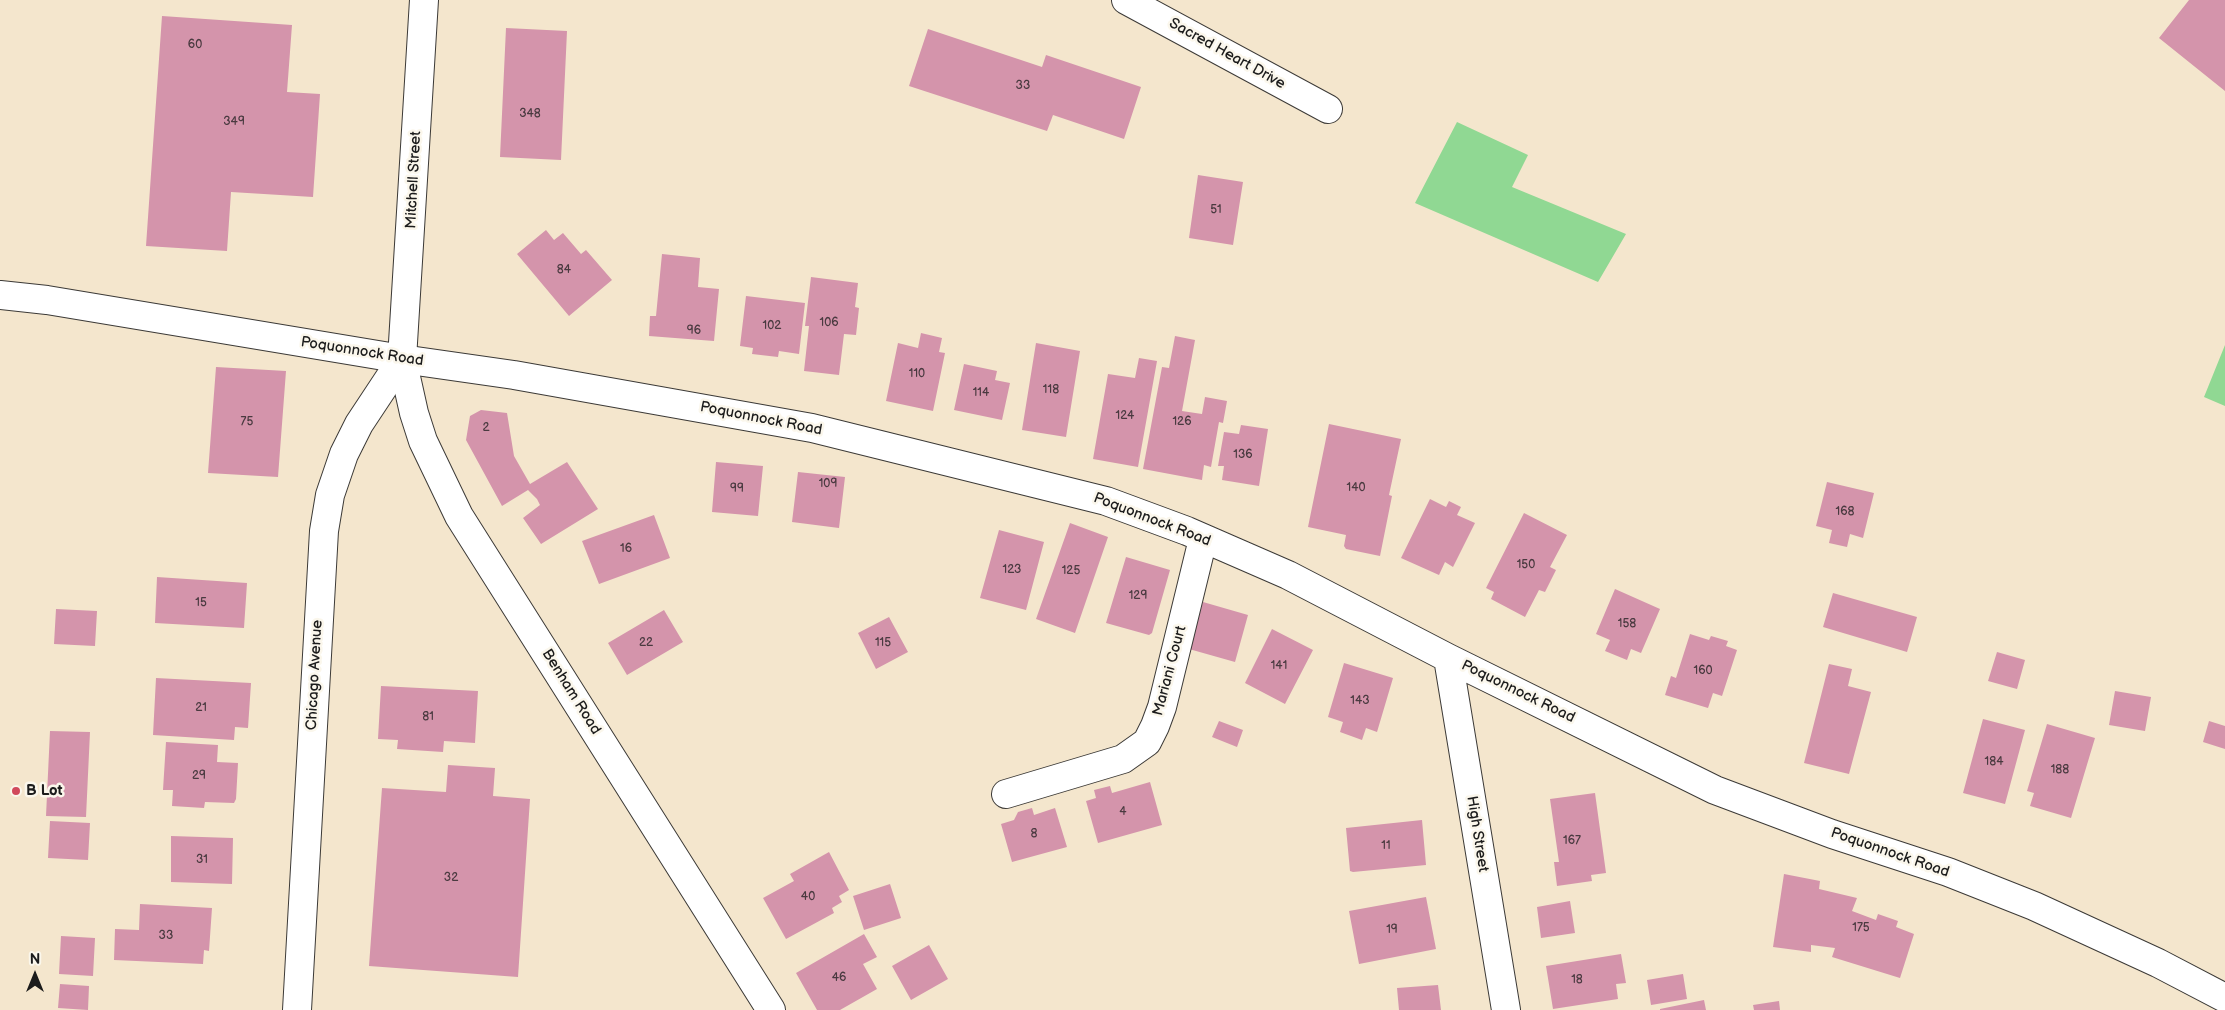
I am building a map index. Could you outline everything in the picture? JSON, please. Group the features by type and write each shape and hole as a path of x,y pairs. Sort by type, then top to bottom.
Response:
{"street":[{"name":"Mitchell Street","path":"402,359 424,0"},
{"name":"Sacred Heart Drive","path":"1126,0 1328,109"},
{"name":"Poquonnock Road","path":"0,295 47,300 402,359 514,375 812,428 1013,476 1106,501 1204,539 1288,576 1448,658 1715,790 1832,834 1948,872 2034,906 2158,963 2225,998"},
{"name":"Chicago Avenue","path":"297,1010 324,531 330,495 344,454 359,424 402,359"},
{"name":"Benham Road","path":"402,359 414,413 423,442 459,516 771,1010"},
{"name":"Mariani Court","path":"1006,794 1123,759 1146,742 1155,726 1162,706 1204,539"},
{"name":"High Street","path":"1448,658 1506,1010"}],"green space":[{"path":"1457,122 1528,155 1512,187 1626,234 1598,282 1415,203"},
{"path":"2225,345 2225,406 2204,397"}],"building":[{"path":"2189,0 2225,0 2225,91 2159,38"},
{"path":"162,16 292,25 287,92 320,94 313,197 231,192 227,251 146,246"},
{"path":"506,28 567,31 561,160 500,157"},
{"path":"928,29 1042,67 1046,55 1141,87 1124,139 1053,115 1047,131 909,86"},
{"path":"1198,175 1243,182 1233,245 1189,238"},
{"path":"546,230 554,240 563,233 581,254 586,250 612,280 569,316 517,254"},
{"path":"662,254 700,258 698,287 719,289 714,341 649,336 650,316 656,316"},
{"path":"811,277 858,283 855,307 859,308 856,335 844,334 839,375 804,371 809,326 805,326"},
{"path":"746,296 805,303 799,354 779,351 778,357 752,354 753,348 740,346"},
{"path":"921,333 942,338 939,352 945,353 933,411 886,401 898,343 918,348"},
{"path":"1175,336 1195,340 1182,411 1202,414 1205,397 1227,401 1223,423 1219,422 1211,467 1204,465 1202,480 1143,469 1162,367 1169,368"},
{"path":"1036,343 1080,351 1066,437 1022,430"},
{"path":"1139,358 1157,361 1138,467 1093,459 1108,374 1135,378"},
{"path":"964,364 997,371 995,380 1010,383 1002,420 954,410"},
{"path":"216,367 286,371 278,477 208,473"},
{"path":"481,410 507,413 514,456 530,484 567,462 598,509 541,544 523,518 540,505 537,499 528,490 502,506 466,440 470,416"},
{"path":"1329,424 1401,439 1389,495 1392,496 1380,556 1346,549 1344,546 1346,535 1308,527"},
{"path":"1241,425 1268,429 1259,486 1222,480 1224,466 1218,466 1224,432 1239,434"},
{"path":"716,462 763,466 758,516 712,512"},
{"path":"798,472 845,477 839,528 792,522"},
{"path":"1827,482 1874,493 1863,538 1850,534 1847,547 1829,543 1832,530 1816,526"},
{"path":"1430,499 1446,507 1449,501 1461,507 1457,515 1475,523 1453,567 1445,562 1439,575 1401,558"},
{"path":"1524,513 1567,535 1550,567 1556,570 1545,592 1539,590 1525,617 1491,599 1494,592 1486,588"},
{"path":"654,515 670,558 599,584 582,541"},
{"path":"1070,523 1108,537 1075,633 1036,619"},
{"path":"999,530 1044,542 1026,610 980,598"},
{"path":"1126,557 1170,570 1152,633 1149,635 1106,623"},
{"path":"157,577 247,583 244,628 155,623"},
{"path":"1615,589 1660,609 1641,653 1631,649 1627,660 1605,651 1610,640 1596,634"},
{"path":"1833,593 1917,617 1907,652 1823,627"},
{"path":"1203,602 1248,615 1235,662 1189,649"},
{"path":"56,609 97,611 95,646 54,644"},
{"path":"664,610 683,642 627,675 608,643"},
{"path":"889,617 908,652 876,669 858,633"},
{"path":"1272,629 1313,650 1285,704 1245,683"},
{"path":"1690,634 1709,640 1711,636 1728,641 1726,646 1737,650 1722,696 1713,693 1708,708 1665,695 1671,676 1676,678"},
{"path":"1997,652 2025,660 2017,689 1988,681"},
{"path":"1344,663 1393,678 1377,732 1366,728 1362,740 1340,732 1343,722 1328,717"},
{"path":"1829,664 1852,669 1848,686 1871,692 1849,774 1804,763"},
{"path":"156,678 251,683 248,728 235,727 234,740 153,735"},
{"path":"381,686 478,691 475,743 444,741 443,752 397,749 398,740 378,739"},
{"path":"2115,691 2151,697 2145,731 2109,725"},
{"path":"1983,719 2025,730 2005,804 1963,793"},
{"path":"1219,721 1243,730 1237,747 1212,737"},
{"path":"2209,721 2225,726 2225,749 2203,742"},
{"path":"2047,724 2095,738 2071,818 2030,806 2034,793 2027,791"},
{"path":"50,731 90,732 86,817 46,816"},
{"path":"166,742 218,745 217,762 238,763 236,799 234,803 205,802 204,808 172,806 173,790 163,790"},
{"path":"448,765 495,768 493,796 530,799 518,977 369,966 382,788 446,792"},
{"path":"1150,782 1162,825 1098,843 1086,801 1096,798 1094,790 1110,786 1112,793"},
{"path":"1595,793 1606,873 1591,875 1592,881 1557,886 1554,862 1559,862 1550,799"},
{"path":"1032,808 1034,815 1055,808 1067,847 1012,862 1001,824 1014,820 1018,812"},
{"path":"1422,820 1426,865 1350,871 1346,828"},
{"path":"50,821 90,823 88,860 48,858"},
{"path":"171,836 233,838 232,884 171,882"},
{"path":"829,852 849,890 839,896 842,902 832,908 834,913 786,939 763,898 794,881 790,874"},
{"path":"1784,874 1820,881 1819,889 1857,898 1852,911 1876,920 1878,914 1898,921 1896,927 1914,934 1900,978 1832,957 1835,948 1811,945 1811,952 1773,947"},
{"path":"890,884 901,918 864,930 853,896"},
{"path":"1426,897 1436,949 1359,964 1349,911"},
{"path":"1570,901 1575,933 1541,938 1537,907"},
{"path":"140,904 212,908 209,951 204,950 203,964 114,960 115,929 139,930"},
{"path":"864,934 877,957 863,964 877,989 840,1010 817,1010 796,973"},
{"path":"61,936 95,938 93,976 59,974"},
{"path":"929,945 948,979 911,1000 892,966"},
{"path":"1621,954 1626,983 1616,984 1618,999 1553,1009 1546,966"},
{"path":"1683,974 1687,999 1651,1005 1647,980"},
{"path":"60,984 89,986 88,1010 58,1008"},
{"path":"1438,985 1441,1010 1399,1010 1397,988"},
{"path":"1704,1000 1706,1010 1660,1010 1660,1009"},
{"path":"1779,1001 1780,1010 1754,1010 1753,1005"}],"place":[{"name":"B Lot","path":"16,791"}]}
